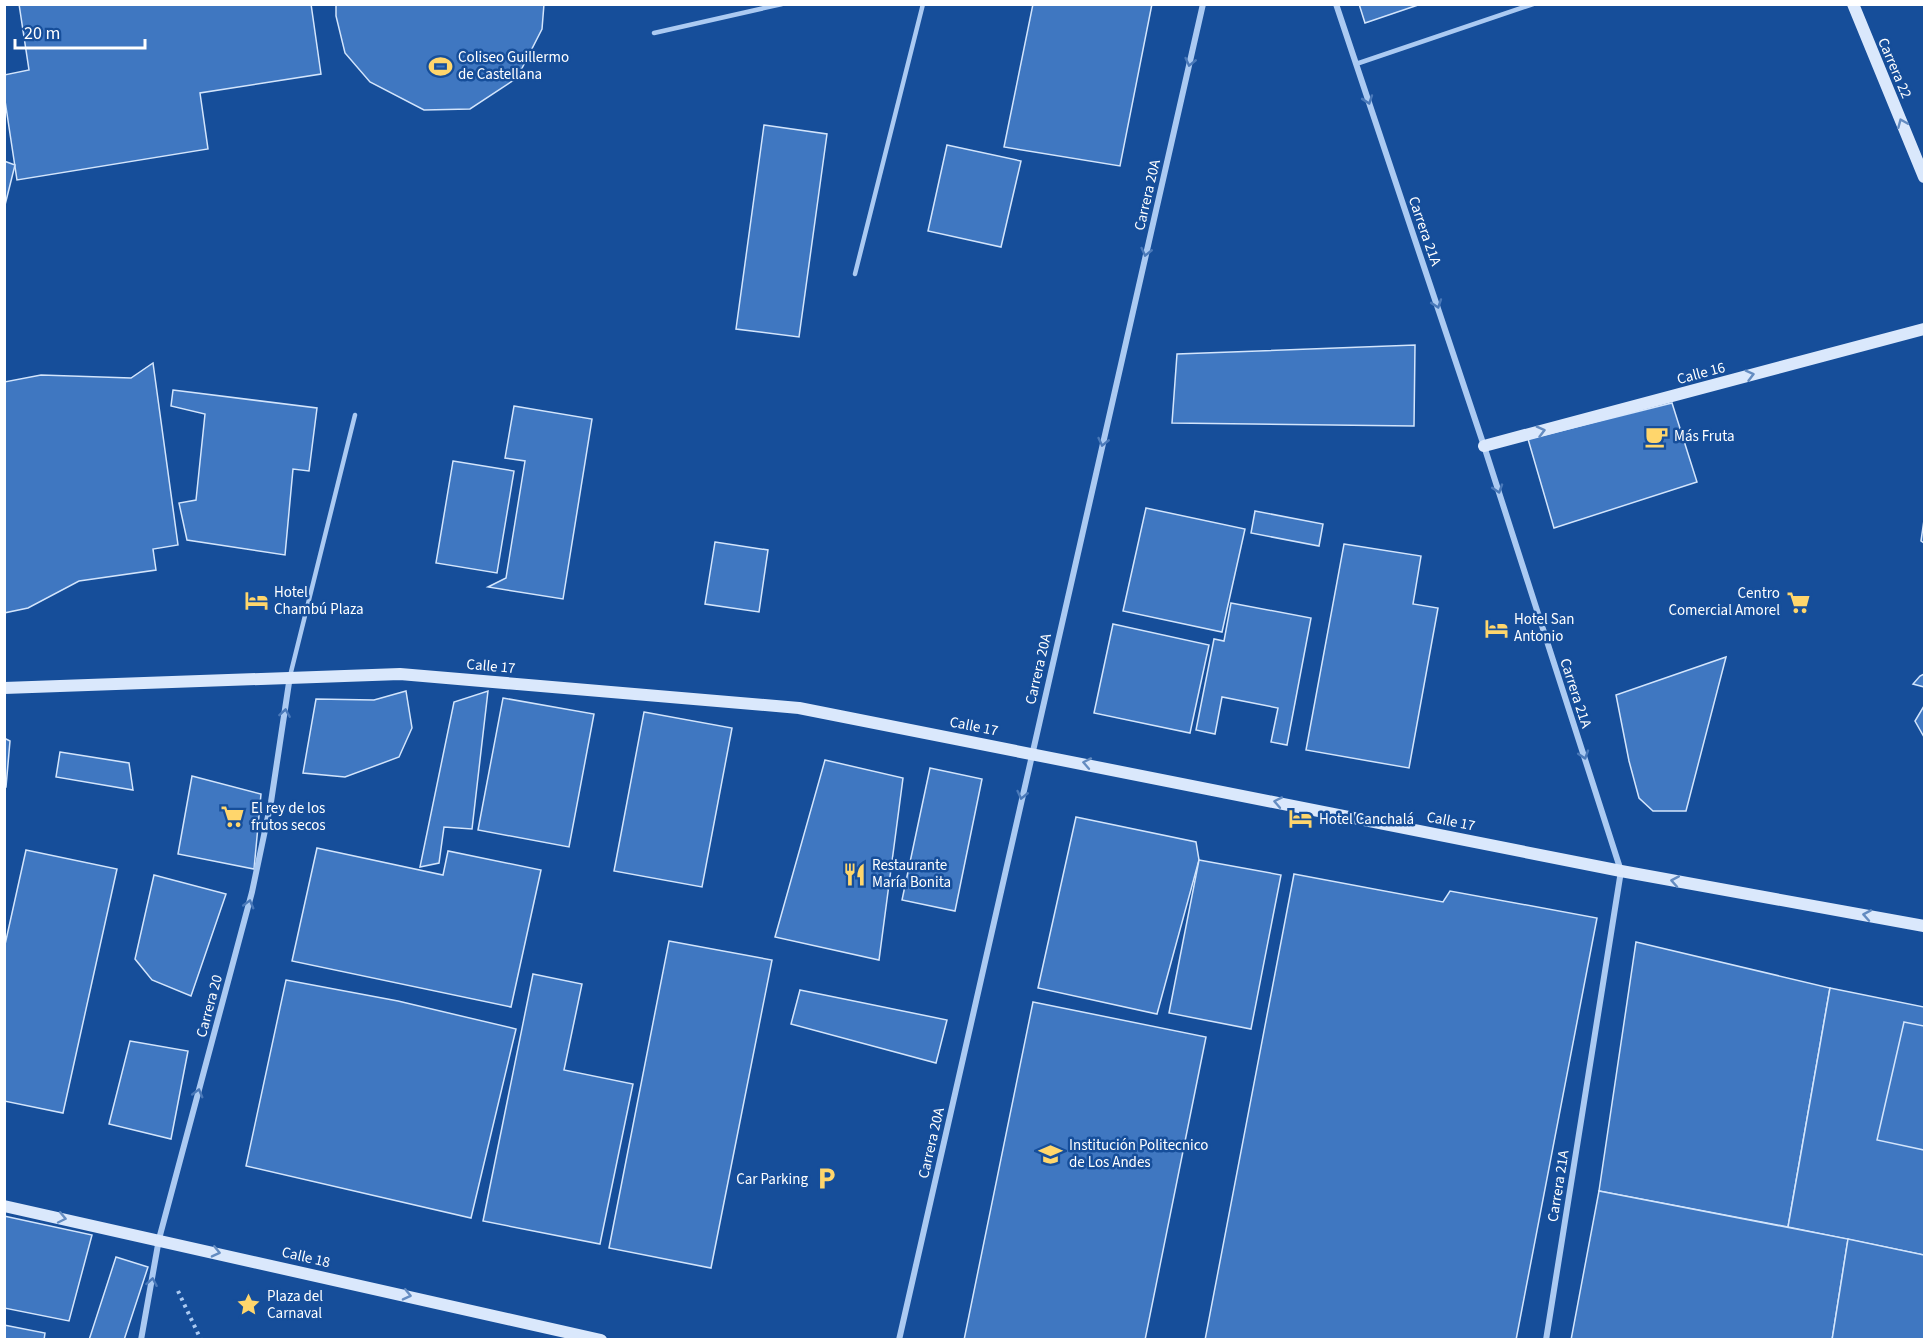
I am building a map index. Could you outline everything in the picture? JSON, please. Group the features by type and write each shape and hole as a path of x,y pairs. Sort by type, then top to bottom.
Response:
{"street":[{"name":"Carrera 20A","path":"899,1340 1203,4"},
{"name":"Carrera 21A","path":"1336,4 1484,446 1621,871 1545,1340"},
{"name":"Carrera 22","path":"1852,4 1924,177"},
{"name":"Calle 16","path":"1484,446 1924,329"},
{"name":"Calle 17","path":"4,688 290,676 400,674 800,708 1031,752 1621,871 1924,926"},
{"name":"Carrera 20","path":"141,1340 159,1239 252,892 271,802 290,676"},
{"name":"Calle 18","path":"4,1206 601,1340"}],"lane":[{"path":"654,33 782,4"},
{"path":"855,274 924,4"},
{"path":"1356,64 1533,4"},
{"path":"290,676 355,415"}],"building":[{"path":"19,4 311,4 321,74 200,93 208,149 17,180 4,94 4,75 29,70"},
{"name":"Coliseo Guillermo de Castellana","path":"336,4 544,4 542,29 517,78 470,109 424,110 370,82 345,53 336,16"},
{"path":"1033,4 1152,4 1120,166 1004,147"},
{"path":"1359,4 1421,4 1365,23"},
{"path":"764,125 827,134 799,337 736,329"},
{"path":"947,145 1021,161 1001,247 928,231"},
{"path":"4,161 15,165 4,209"},
{"path":"1415,345 1414,426 1172,423 1177,354"},
{"path":"153,363 178,545 153,549 156,570 79,581 28,608 4,613 4,382 41,375 131,378"},
{"path":"173,390 317,408 309,471 293,469 285,555 187,540 179,503 196,500 205,414 171,406"},
{"path":"1672,403 1697,482 1554,528 1528,439"},
{"path":"514,406 592,419 563,599 488,587 506,578 525,461 505,458"},
{"path":"453,461 514,471 497,573 436,563"},
{"path":"1146,508 1245,529 1222,632 1123,611"},
{"path":"1255,511 1323,524 1319,546 1251,533"},
{"path":"1924,520 1924,543 1921,541"},
{"path":"715,542 768,550 759,612 705,604"},
{"path":"1344,544 1421,556 1413,604 1438,608 1409,768 1306,750"},
{"path":"1231,603 1311,618 1287,745 1271,742 1278,708 1222,697 1215,734 1196,730 1214,639 1224,641"},
{"path":"1113,624 1209,645 1190,733 1094,713"},
{"path":"1726,657 1686,811 1653,811 1639,798 1616,695"},
{"path":"1924,674 1924,687 1913,684 1920,676"},
{"path":"406,691 412,728 399,757 345,777 303,773 316,699 374,700"},
{"path":"488,691 472,829 444,827 439,863 420,867 454,702"},
{"path":"503,698 594,714 569,847 478,830"},
{"path":"1924,706 1924,737 1915,721"},
{"path":"644,712 732,728 702,887 614,871"},
{"path":"4,738 10,741 6,787 4,787"},
{"path":"60,752 129,763 133,790 56,777"},
{"path":"825,760 903,778 879,960 775,937"},
{"path":"930,768 982,779 955,911 902,900"},
{"path":"192,776 261,794 254,869 178,854"},
{"path":"1076,817 1196,842 1199,860 1157,1014 1038,988"},
{"path":"317,848 443,875 448,851 541,870 511,1007 292,961"},
{"path":"26,850 117,869 63,1113 4,1101 4,949"},
{"path":"1199,860 1281,875 1251,1029 1169,1013"},
{"path":"1294,874 1443,902 1450,891 1597,918 1516,1340 1205,1340"},
{"path":"154,875 226,894 191,996 152,980 135,959"},
{"path":"669,941 772,960 711,1268 609,1248"},
{"path":"1636,942 1830,988 1788,1227 1599,1191"},
{"path":"533,974 582,984 564,1070 633,1084 600,1244 483,1221"},
{"path":"286,980 398,1001 516,1029 471,1218 246,1166"},
{"path":"1830,988 1924,1007 1924,1255 1788,1227"},
{"path":"800,990 947,1020 936,1063 791,1024"},
{"path":"1033,1002 1206,1037 1145,1340 964,1340"},
{"path":"1904,1022 1924,1026 1924,1150 1877,1140"},
{"path":"130,1041 188,1051 171,1139 109,1124"},
{"path":"1599,1191 1848,1239 1832,1340 1571,1340"},
{"path":"4,1216 92,1235 69,1321 4,1308"},
{"path":"1848,1239 1924,1255 1924,1340 1832,1340"},
{"path":"116,1257 148,1267 124,1340 89,1340"},
{"path":"4,1325 45,1333 44,1340 4,1340"}],"place":[{"name":"Coliseo Guillermo de Castellana","path":"440,66"},
{"name":"Más Fruta","path":"1656,436"},
{"name":"Hotel Chambú Plaza","path":"256,601"},
{"name":"Centro Comercial Amorel","path":"1798,602"},
{"name":"Hotel San Antonio","path":"1496,628"},
{"name":"El rey de los frutos secos","path":"233,817"},
{"name":"Hotel Canchalá","path":"1301,819"},
{"name":"Restaurante María Bonita","path":"854,874"},
{"name":"Institución Politecnico de Los Andes","path":"1051,1154"},
{"name":"Car Parking","path":"826,1179"},
{"name":"Plaza del Carnaval","path":"249,1305"}]}
